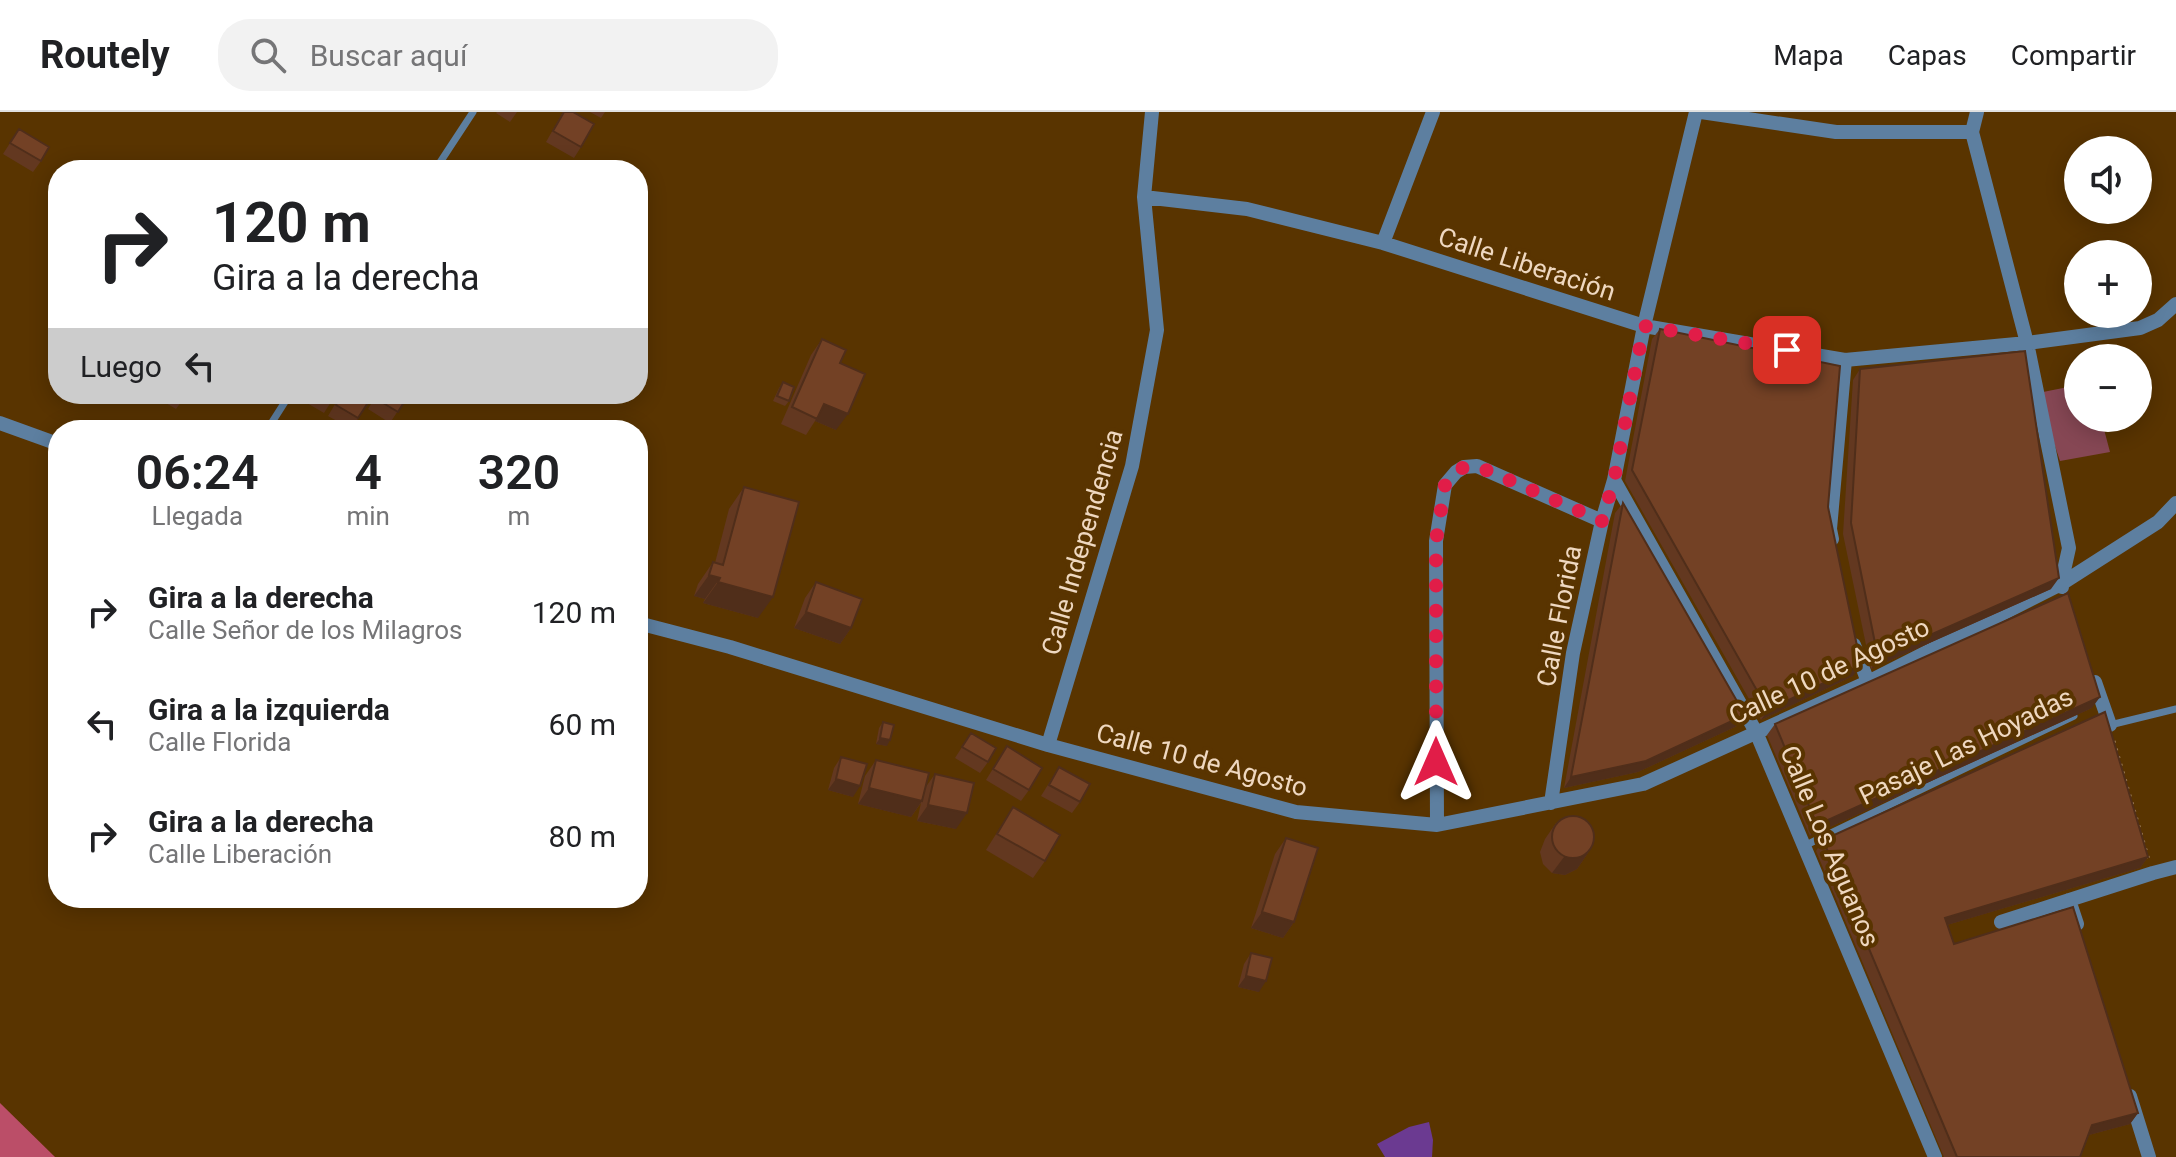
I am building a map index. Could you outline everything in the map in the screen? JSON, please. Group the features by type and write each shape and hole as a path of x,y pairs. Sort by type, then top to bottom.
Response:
{"street":[{"name":"Calle Independencia","path":"1048,745 1132,466 1157,330 1144,197 1152,112"},
{"path":"1383,243 1433,112"},
{"path":"1698,112 1836,132 1972,132"},
{"name":"Calle Florida","path":"1551,803 1573,653 1614,480 1644,326 1698,112"},
{"path":"1977,112 1972,132 2027,343 2069,548 2061,584 2066,599"},
{"name":"Calle Liberación","path":"1144,197 1247,209 1383,243 1644,326 1845,360 2027,343 2140,328 2158,320 2176,304"},
{"path":"1836,560 1830,529 1845,360"},
{"path":"0,423 48,440"},
{"path":"1437,825 1436,541 1445,485 1464,467 1477,466 1602,521"},
{"name":"Calle Los Aguanos","path":"1614,480 1756,732 1935,1157"},
{"name":"Calle 10 de Agosto","path":"648,626 730,647 1048,745 1296,812 1437,825 1643,784 1868,682 2061,584 2158,522 2176,503"},
{"path":"1852,636 1868,682"},
{"path":"2092,673 2110,725"},
{"path":"2001,922 2176,867"},
{"path":"2069,900 2079,931"},
{"path":"2126,1083 2149,1157"}],"lane":[{"path":"442,160 473,112"},
{"name":"Pasaje Las Hoyadas","path":"1804,846 2102,703"},
{"path":"2110,725 2176,709"}],"path":[{"path":"2110,725 2153,873"}],"shaded area":[{"path":"2064,388 2064,432 2105,432 2110,452 2060,461 2043,410 2043,392"},
{"path":"0,1103 55,1157 0,1157"},
{"path":"1429,1122 1433,1140 1432,1157 1385,1157 1377,1144 1409,1127"}],"building":[{"path":"564,112 573,112 594,124 581,147 553,131"},
{"path":"19,129 49,147 41,161 10,143"},
{"path":"1660,329 1840,366 1828,507 1861,665 1768,710 1632,470"},
{"path":"822,339 846,350 840,363 865,374 848,414 824,404 817,419 792,407"},
{"path":"2025,351 2059,578 1878,658 1851,523 1860,369"},
{"path":"783,382 794,387 789,401 777,396"},
{"path":"337,404 367,404 358,418"},
{"path":"385,404 403,404 398,412"},
{"path":"744,487 799,502 773,597 718,582 720,578 709,575 713,562 723,565"},
{"path":"1623,503 1745,715 1646,761 1571,777"},
{"path":"816,582 862,599 851,628 806,612"},
{"path":"2068,593 2100,697 1817,825 1775,724"},
{"path":"2105,712 2148,857 1945,918 1954,944 2073,907 2138,1113 2092,1125 2080,1157 1957,1157 1823,840"},
{"path":"883,722 894,725 890,740 880,738"},
{"path":"971,733 996,748 988,762 962,747"},
{"path":"1007,746 1042,768 1029,790 993,769"},
{"path":"841,757 867,764 860,786 836,779"},
{"path":"876,760 929,773 922,801 869,788"},
{"path":"1059,767 1090,784 1080,802 1049,785"},
{"path":"935,774 974,783 967,813 928,805"},
{"path":"1013,807 1060,835 1045,861 997,834"},
{"path":"1573,816 1588,822 1594,837 1588,852 1573,858 1558,852 1552,837 1558,822"},
{"path":"1286,838 1318,848 1294,922 1262,912"},
{"path":"1251,953 1272,958 1266,981 1246,976"}],"route":[{"path":"1436,762 1436,541 1445,485 1456,472 1464,467 1477,466 1602,521 1614,480 1644,326 1787,350"}]}
